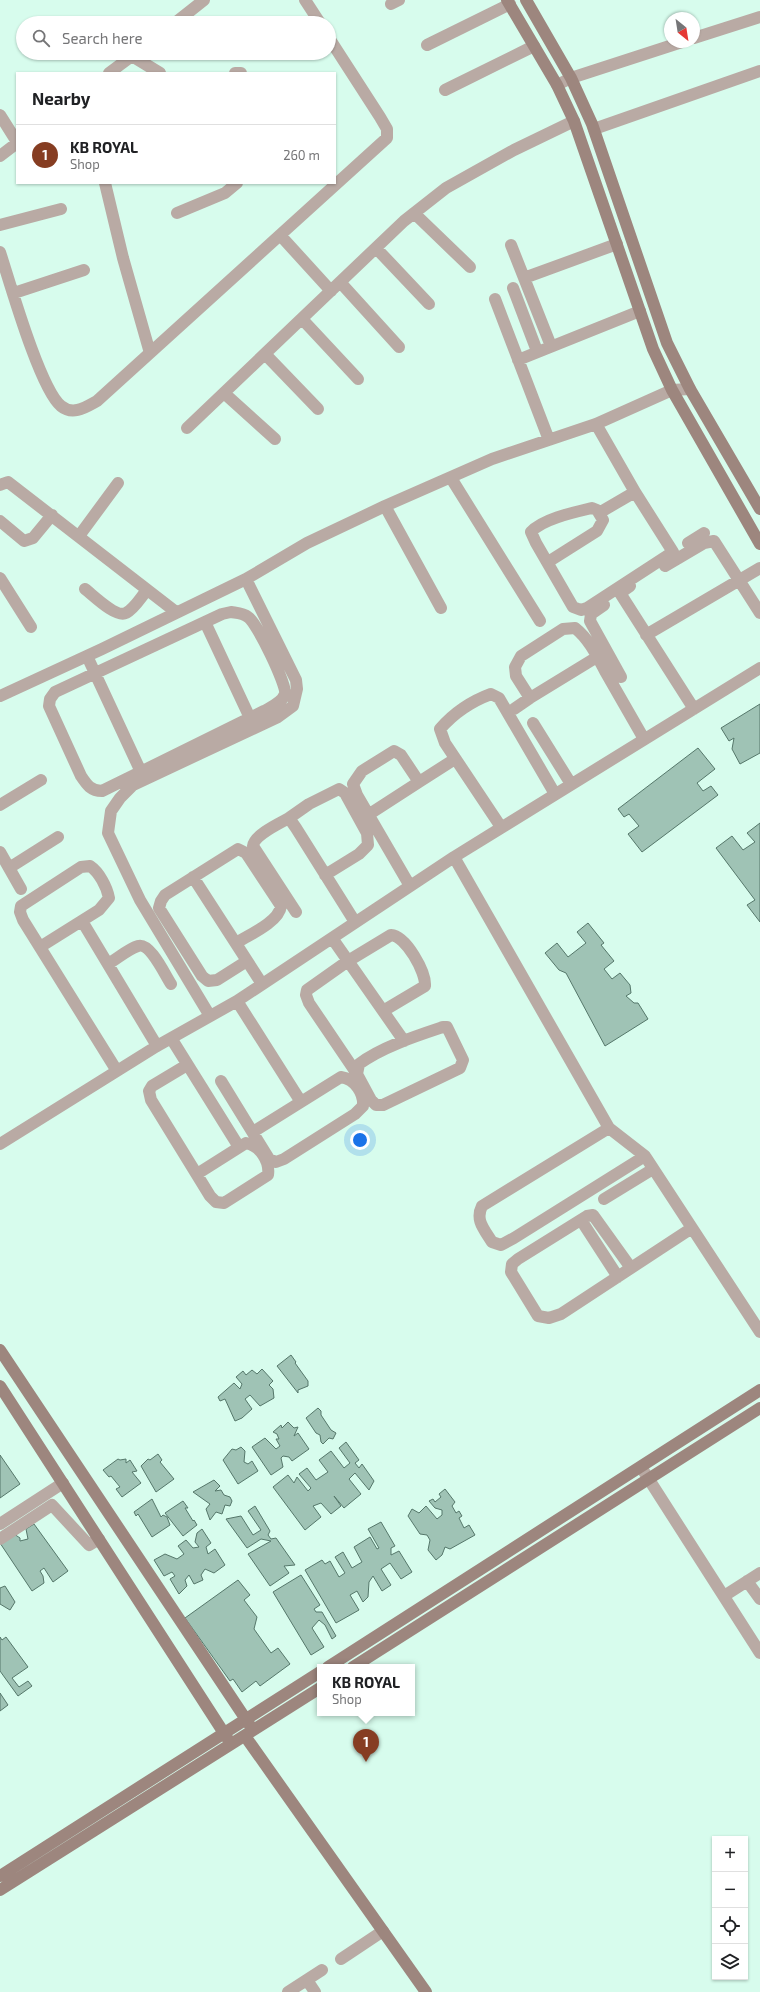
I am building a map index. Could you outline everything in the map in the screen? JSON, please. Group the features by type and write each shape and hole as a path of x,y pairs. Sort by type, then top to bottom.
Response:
{"street":[{"path":"185,16 204,0"},
{"path":"305,0 315,16"},
{"path":"526,0 571,78 594,129 667,343 690,389 760,509"},
{"path":"427,45 509,2 557,85 574,121 653,349 672,390 760,544"},
{"path":"700,36 760,17"},
{"path":"445,90 534,46"},
{"path":"557,85 571,78 664,48"},
{"path":"0,252 32,349 51,394 61,406 71,411 81,410 97,401 387,138 387,129 336,49"},
{"path":"110,72 127,60"},
{"path":"141,60 159,72"},
{"path":"594,129 760,71"},
{"path":"0,115 16,140"},
{"path":"188,428 414,213 446,188 514,150 574,121"},
{"path":"0,156 16,143"},
{"path":"105,184 123,258 150,353"},
{"path":"177,213 225,193 236,184"},
{"path":"0,224 61,209"},
{"path":"414,213 470,267"},
{"path":"280,235 331,292"},
{"path":"524,278 617,244"},
{"path":"511,246 551,346"},
{"path":"376,248 429,304"},
{"path":"14,294 84,270"},
{"path":"340,282 399,347"},
{"path":"513,288 537,351"},
{"path":"495,299 549,440"},
{"path":"518,360 537,351 640,311"},
{"path":"302,319 358,378"},
{"path":"265,354 318,409"},
{"path":"1,694 87,656 246,579 307,543 492,459 596,424 672,390 690,389"},
{"path":"224,393 275,439"},
{"path":"596,424 635,492 673,552"},
{"path":"451,478 540,620"},
{"path":"0,485 8,482 176,612"},
{"path":"79,536 118,483"},
{"path":"599,513 635,492"},
{"path":"386,506 441,608"},
{"path":"548,562 597,531 603,520 597,510 592,508 574,512 535,527 531,532 536,544 548,562 573,607 581,610 704,533"},
{"path":"0,521 24,541 33,538 52,516"},
{"path":"621,677 590,621 591,614 620,593 704,543 714,541 760,613"},
{"path":"646,634 760,568"},
{"path":"0,578 31,627"},
{"path":"210,1016 140,900 108,833 111,811 120,798 133,785 278,717 293,706 298,689 296,680 246,579"},
{"path":"85,589 116,614 125,614 147,590"},
{"path":"620,593 694,709"},
{"path":"226,613 241,613 249,618 259,631 283,684 285,693 281,700 274,706 102,791 95,791 88,787 81,776 49,706 50,699 55,692 95,674 226,613"},
{"path":"205,622 250,718"},
{"path":"530,698 516,676 515,667 521,656 563,629 575,628 582,633 597,657 644,739"},
{"path":"87,656 141,772"},
{"path":"514,709 597,657"},
{"path":"0,1144 171,1038 237,1001 454,856 760,668"},
{"path":"501,827 455,759 445,743 440,730 449,718 481,698 491,694 499,698 555,794"},
{"path":"533,723 571,784"},
{"path":"410,886 368,815 353,784 362,771 394,751 401,755 419,782"},
{"path":"368,815 455,759"},
{"path":"0,805 41,780"},
{"path":"296,912 253,846 254,841 330,792 339,789 344,793 367,833 368,845 359,854 325,875"},
{"path":"289,818 355,922"},
{"path":"9,868 58,837"},
{"path":"236,943 274,920 280,912 281,906 246,853 238,849 165,895 160,901 159,908 162,916 202,976 208,981 217,980 247,961"},
{"path":"0,852 21,889"},
{"path":"454,856 610,1128 645,1156 760,1332"},
{"path":"40,947 99,910 109,898 108,891 95,869 90,866 81,867 21,906 20,912 40,947 117,1071"},
{"path":"193,877 262,984"},
{"path":"82,921 158,1046"},
{"path":"358,1074 359,1064 366,1059 443,1027 448,1027 463,1060 460,1068 383,1105 376,1105 371,1100 358,1074 309,1003 306,995 307,990 348,961 391,934 397,935 404,940 420,967 425,979 425,986 383,1011"},
{"path":"332,938 404,1042"},
{"path":"108,964 138,946 144,946 150,950 171,984"},
{"path":"237,1001 301,1102"},
{"path":"171,1038 239,1147"},
{"path":"187,1065 152,1086 149,1091 151,1100 210,1196 216,1202 224,1203 262,1180 268,1175 269,1167 259,1149 254,1145 246,1143 197,1174"},
{"path":"221,1081 269,1160 276,1162 284,1160 355,1114 363,1106 363,1099 353,1081 349,1078 342,1077 253,1132"},
{"path":"610,1128 482,1206 478,1212 479,1220 492,1242 501,1245 514,1238 645,1156"},
{"path":"604,1199 653,1169"},
{"path":"631,1268 593,1215 581,1220 512,1264 511,1272 538,1316 549,1318 561,1314 692,1228"},
{"path":"581,1220 618,1277"},
{"path":"0,1350 246,1720 249,1733 426,1992"},
{"path":"0,1386 231,1744"},
{"path":"333,1664 760,1390"},
{"path":"358,1664 760,1408"},
{"path":"641,1467 760,1653"},
{"path":"0,1524 63,1483"},
{"path":"43,1496 89,1545 99,1539"},
{"path":"0,1539 52,1505"},
{"path":"724,1596 760,1573"},
{"path":"747,1581 760,1599"},
{"path":"0,1876 317,1674"},
{"path":"0,1890 317,1690"},
{"path":"341,1959 383,1931"},
{"path":"288,1992 322,1970"},
{"path":"307,1980 315,1992"}],"building":[{"path":"760,704 760,753 740,764 732,749 734,738 729,741 721,728"},
{"path":"698,748 715,769 697,783 703,791 711,786 718,795 642,852 628,834 639,826 629,814 624,817 618,809"},
{"path":"760,823 760,922 747,905 755,900 716,848 732,836 743,850 755,842 747,833"},
{"path":"588,923 604,943 601,945 614,961 604,969 612,979 620,973 630,985 631,993 626,996 634,1003 638,1003 648,1019 605,1046 566,973 559,970 545,953 557,943 568,957 586,943 577,932"},
{"path":"291,1355 308,1381 308,1386 298,1390 298,1393 277,1366"},
{"path":"262,1369 273,1381 269,1385 273,1389 274,1398 260,1406 250,1395 245,1399 252,1409 242,1418 235,1421 225,1399 220,1401 218,1397 234,1383 240,1389 242,1384 236,1377 243,1371 246,1375 252,1370 257,1374"},
{"path":"318,1408 331,1430 336,1433 333,1439 329,1438 323,1444 321,1442 320,1435 316,1433 306,1418"},
{"path":"288,1422 294,1428 298,1427 294,1436 298,1433 309,1449 292,1461 289,1457 283,1456 281,1458 283,1467 271,1475 252,1447 265,1438 276,1449 280,1446 276,1439 279,1439 277,1434 273,1432 281,1425 282,1428"},
{"path":"346,1442 359,1460 355,1463 359,1468 362,1464 374,1481 369,1490 355,1473 349,1479 361,1494 344,1508 334,1496 341,1506 331,1514 321,1503 313,1506 321,1517 305,1530 273,1487 288,1475 294,1483 297,1477 308,1491 311,1488 299,1474 307,1468 316,1480 328,1472 319,1460 331,1451 344,1468 350,1463 339,1448"},
{"path":"241,1447 245,1451 244,1462 248,1464 252,1461 258,1471 238,1484 223,1460 232,1449 236,1450"},
{"path":"158,1454 162,1460 160,1462 174,1479 156,1492 141,1466 148,1459 150,1460"},
{"path":"0,1455 20,1484 0,1498"},
{"path":"118,1459 126,1459 126,1463 130,1460 137,1471 132,1472 141,1483 122,1497 116,1489 120,1487 111,1476 109,1477 103,1470"},
{"path":"214,1480 220,1486 215,1491 221,1490 224,1495 230,1497 232,1501 230,1506 225,1505 222,1514 216,1512 210,1520 206,1509 210,1504 193,1492"},
{"path":"445,1489 455,1502 452,1506 456,1513 459,1511 462,1516 459,1518 464,1528 469,1525 475,1535 450,1549 445,1547 442,1555 436,1560 428,1550 430,1540 427,1535 420,1534 408,1516 412,1509 419,1513 426,1506 437,1519 442,1515 442,1510 435,1508 429,1501 433,1499 435,1502 441,1497 439,1494"},
{"path":"152,1499 161,1517 163,1515 167,1517 170,1525 152,1537 138,1514 136,1516 134,1512"},
{"path":"183,1501 188,1508 185,1508 197,1525 183,1536 165,1513"},
{"path":"255,1506 270,1531 268,1535 271,1539 276,1538 295,1565 284,1566 289,1573 270,1586 248,1554 271,1541 261,1539 247,1548 226,1519 241,1516 253,1535 261,1530 248,1511"},
{"path":"381,1522 395,1546 391,1548 391,1555 399,1551 412,1572 401,1579 390,1563 381,1569 391,1585 382,1591 373,1576 369,1582 368,1597 363,1602 357,1591 350,1595 359,1610 336,1623 305,1570 322,1560 325,1564 330,1561 339,1577 345,1573 335,1557 343,1552 352,1568 362,1562 354,1547 370,1537 377,1549 379,1548 368,1529"},
{"path":"34,1524 68,1571 53,1582 44,1568 40,1571 43,1576 44,1583 32,1591 0,1543 14,1534 20,1538 20,1541 28,1539 26,1529"},
{"path":"202,1529 211,1543 206,1547 208,1554 215,1549 225,1565 214,1573 205,1569 201,1575 203,1580 194,1584 189,1575 185,1580 187,1586 179,1594 170,1579 175,1576 172,1572 164,1576 154,1560 165,1554 177,1559 184,1554 178,1546 186,1540 193,1548 199,1547 195,1542 197,1533"},
{"path":"301,1575 320,1605 314,1609 316,1612 322,1612 336,1636 332,1639 325,1625 319,1620 312,1628 324,1647 311,1655 273,1592"},
{"path":"238,1580 250,1595 244,1600 257,1617 254,1629 271,1653 278,1648 290,1664 260,1686 256,1681 242,1692 233,1679 230,1681 185,1618"},
{"path":"5,1586 15,1602 10,1610 0,1604 0,1588"},
{"path":"0,1637 2,1640 6,1637 28,1667 12,1678 19,1687 28,1681 32,1686 18,1696 0,1671"},
{"path":"0,1693 8,1705 0,1711"}],"place":[{"name":"KB ROYAL","path":"366,1762"}]}
